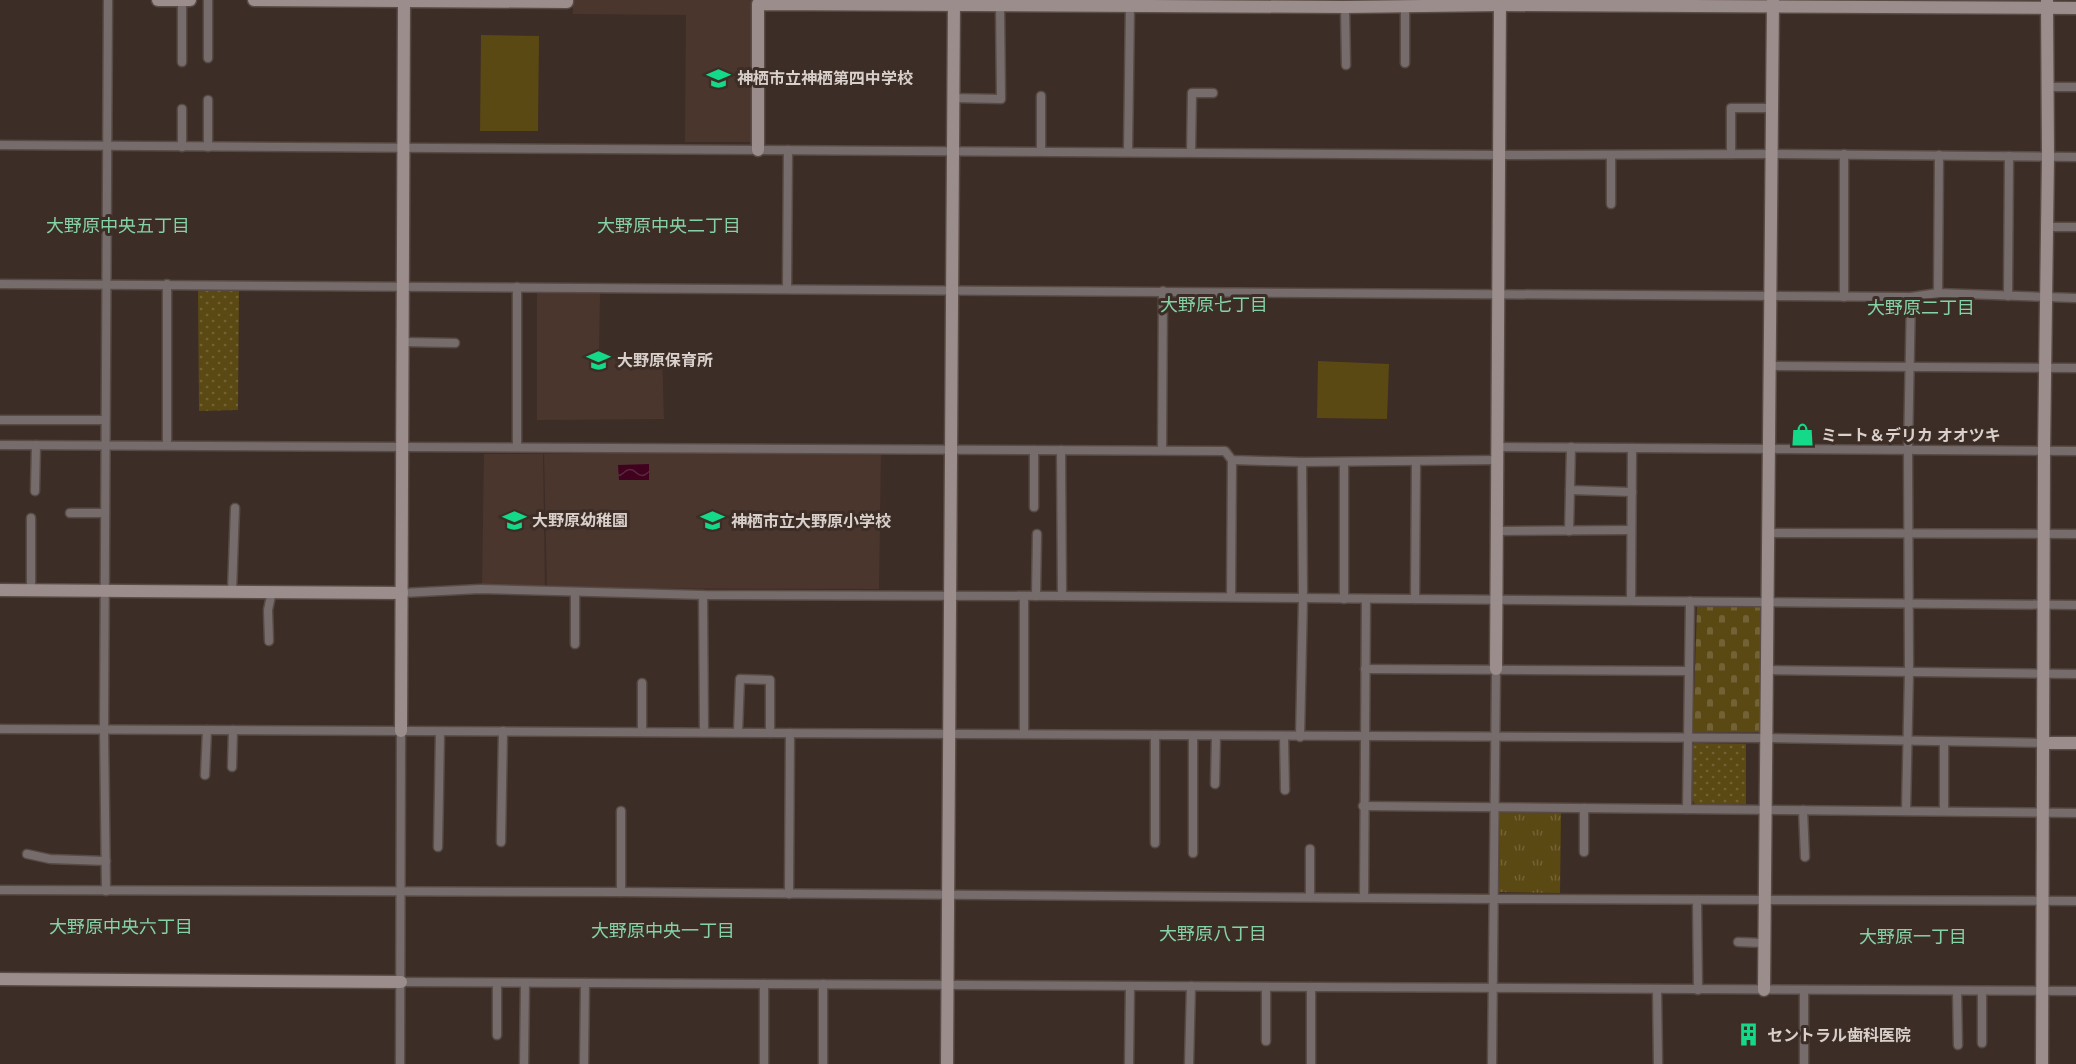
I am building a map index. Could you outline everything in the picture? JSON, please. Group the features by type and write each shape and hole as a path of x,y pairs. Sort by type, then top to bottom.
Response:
{"street":[{"path":"106,891 104,729 108,0"},
{"path":"158,0 190,0"},
{"path":"182,0 182,62"},
{"path":"208,0 208,58"},
{"path":"254,0 567,2 567,0"},
{"path":"400,1064 404,1"},
{"path":"758,150 758,4 788,2 1405,7 1500,3 1773,3 2047,4 2076,8"},
{"path":"947,1064 948,597 954,3"},
{"path":"1492,1064 1500,3"},
{"path":"1764,990 1773,3"},
{"path":"953,98 1001,99 1000,4"},
{"path":"2042,1064 2047,4"},
{"path":"1128,152 1130,5"},
{"path":"1346,7 1346,65"},
{"path":"1405,7 1405,63"},
{"path":"2047,87 2076,87"},
{"path":"1191,152 1192,93 1213,93"},
{"path":"1041,96 1041,152"},
{"path":"208,100 208,147"},
{"path":"1731,154 1731,108 1773,108"},
{"path":"182,109 182,147"},
{"path":"0,145 2076,157"},
{"path":"787,289 788,150"},
{"path":"1844,154 1844,297"},
{"path":"1611,155 1611,204"},
{"path":"1938,293 1939,155"},
{"path":"2008,296 2009,156"},
{"path":"2047,227 2076,227"},
{"path":"0,284 1844,297 1911,297 1938,293 2076,298"},
{"path":"167,284 168,444"},
{"path":"517,287 517,447"},
{"path":"1162,450 1163,291"},
{"path":"1906,811 1911,297"},
{"path":"403,342 454,343"},
{"path":"1771,366 2076,368"},
{"path":"0,420 105,420"},
{"path":"0,445 168,444 1225,451 1232,460 1232,597"},
{"path":"35,491 36,445"},
{"path":"1497,447 2076,451"},
{"path":"1569,531 1571,447"},
{"path":"1631,600 1632,448"},
{"path":"1034,450 1034,507"},
{"path":"1062,450 1062,596"},
{"path":"1232,460 1302,462 1497,460"},
{"path":"1415,599 1416,461"},
{"path":"1300,737 1303,598 1302,462"},
{"path":"1344,462 1344,598"},
{"path":"1570,490 1632,492"},
{"path":"232,591 235,508"},
{"path":"70,513 105,513"},
{"path":"31,518 31,590"},
{"path":"1497,531 1631,530"},
{"path":"1769,532 2076,534"},
{"path":"1036,534 1036,596"},
{"path":"0,590 402,593 480,589 703,595 1232,597 2076,605"},
{"path":"269,641 267,610 272,591"},
{"path":"574,645 575,592"},
{"path":"703,595 704,732"},
{"path":"1024,596 1024,734"},
{"path":"1364,897 1366,599"},
{"path":"1687,809 1690,601"},
{"path":"1365,669 1688,671"},
{"path":"1768,670 2076,674"},
{"path":"738,732 740,679 770,680 770,733"},
{"path":"642,683 642,731"},
{"path":"0,729 1767,738 2076,743"},
{"path":"232,767 233,729"},
{"path":"205,775 207,730"},
{"path":"501,842 503,731"},
{"path":"438,847 440,732"},
{"path":"789,894 790,733"},
{"path":"1155,735 1155,843"},
{"path":"1193,736 1193,853"},
{"path":"1215,784 1216,736"},
{"path":"1284,737 1285,790"},
{"path":"1944,742 1944,811"},
{"path":"1363,806 2076,813"},
{"path":"1584,808 1584,852"},
{"path":"1803,810 1805,857"},
{"path":"621,811 621,892"},
{"path":"1310,849 1310,897"},
{"path":"27,854 50,859 106,861"},
{"path":"0,890 2076,901"},
{"path":"1697,900 1698,990"},
{"path":"1738,942 1765,943"},
{"path":"0,979 2076,991"},
{"path":"497,983 497,1035"},
{"path":"524,1064 525,983"},
{"path":"584,1064 585,983"},
{"path":"764,984 764,1064"},
{"path":"823,984 823,1064"},
{"path":"1129,1064 1130,986"},
{"path":"1189,1064 1191,986"},
{"path":"1266,987 1266,1041"},
{"path":"1311,987 1311,1064"},
{"path":"1657,989 1658,1064"},
{"path":"1804,990 1804,1064"},
{"path":"1957,991 1958,1045"},
{"path":"1982,991 1982,1043"}],"shaded area":[{"name":"神栖市立神栖第四中学校","path":"573,0 754,0 753,142 685,142 686,15 573,14"},
{"name":"大野原保育所","path":"600,292 599,355 662,356 664,419 537,420 537,293"},
{"name":"神栖市立大野原小学校","path":"881,449 879,589 547,588 544,454"},
{"name":"大野原幼稚園","path":"484,454 543,454 545,589 482,587"}],"green space":[{"path":"481,35 539,36 538,131 480,131"},
{"path":"198,290 239,291 238,410 199,411"},
{"path":"1318,361 1389,364 1387,419 1317,418"},
{"path":"1759,606 1763,609 1761,732 1693,732 1697,607"},
{"path":"1694,743 1746,744 1746,804 1696,805 1692,800"},
{"path":"1500,812 1561,812 1560,893 1499,892"}],"water":[{"path":"649,464 649,480 619,480 618,465"}],"place":[{"name":"神栖市立神栖第四中学校","path":"719,78"},
{"name":"大野原保育所","path":"599,360"},
{"name":"ミート＆デリカ オオツキ","path":"1803,435"},
{"name":"大野原幼稚園","path":"514,520"},
{"name":"神栖市立大野原小学校","path":"713,521"},
{"name":"セントラル歯科医院","path":"1749,1035"}],"district":[{"name":"大野原中央五丁目","path":"118,226"},
{"name":"大野原中央二丁目","path":"669,226"},
{"name":"大野原七丁目","path":"1214,305"},
{"name":"大野原二丁目","path":"1921,308"},
{"name":"大野原中央六丁目","path":"121,927"},
{"name":"大野原中央一丁目","path":"663,931"},
{"name":"大野原八丁目","path":"1213,934"},
{"name":"大野原一丁目","path":"1913,937"}]}
